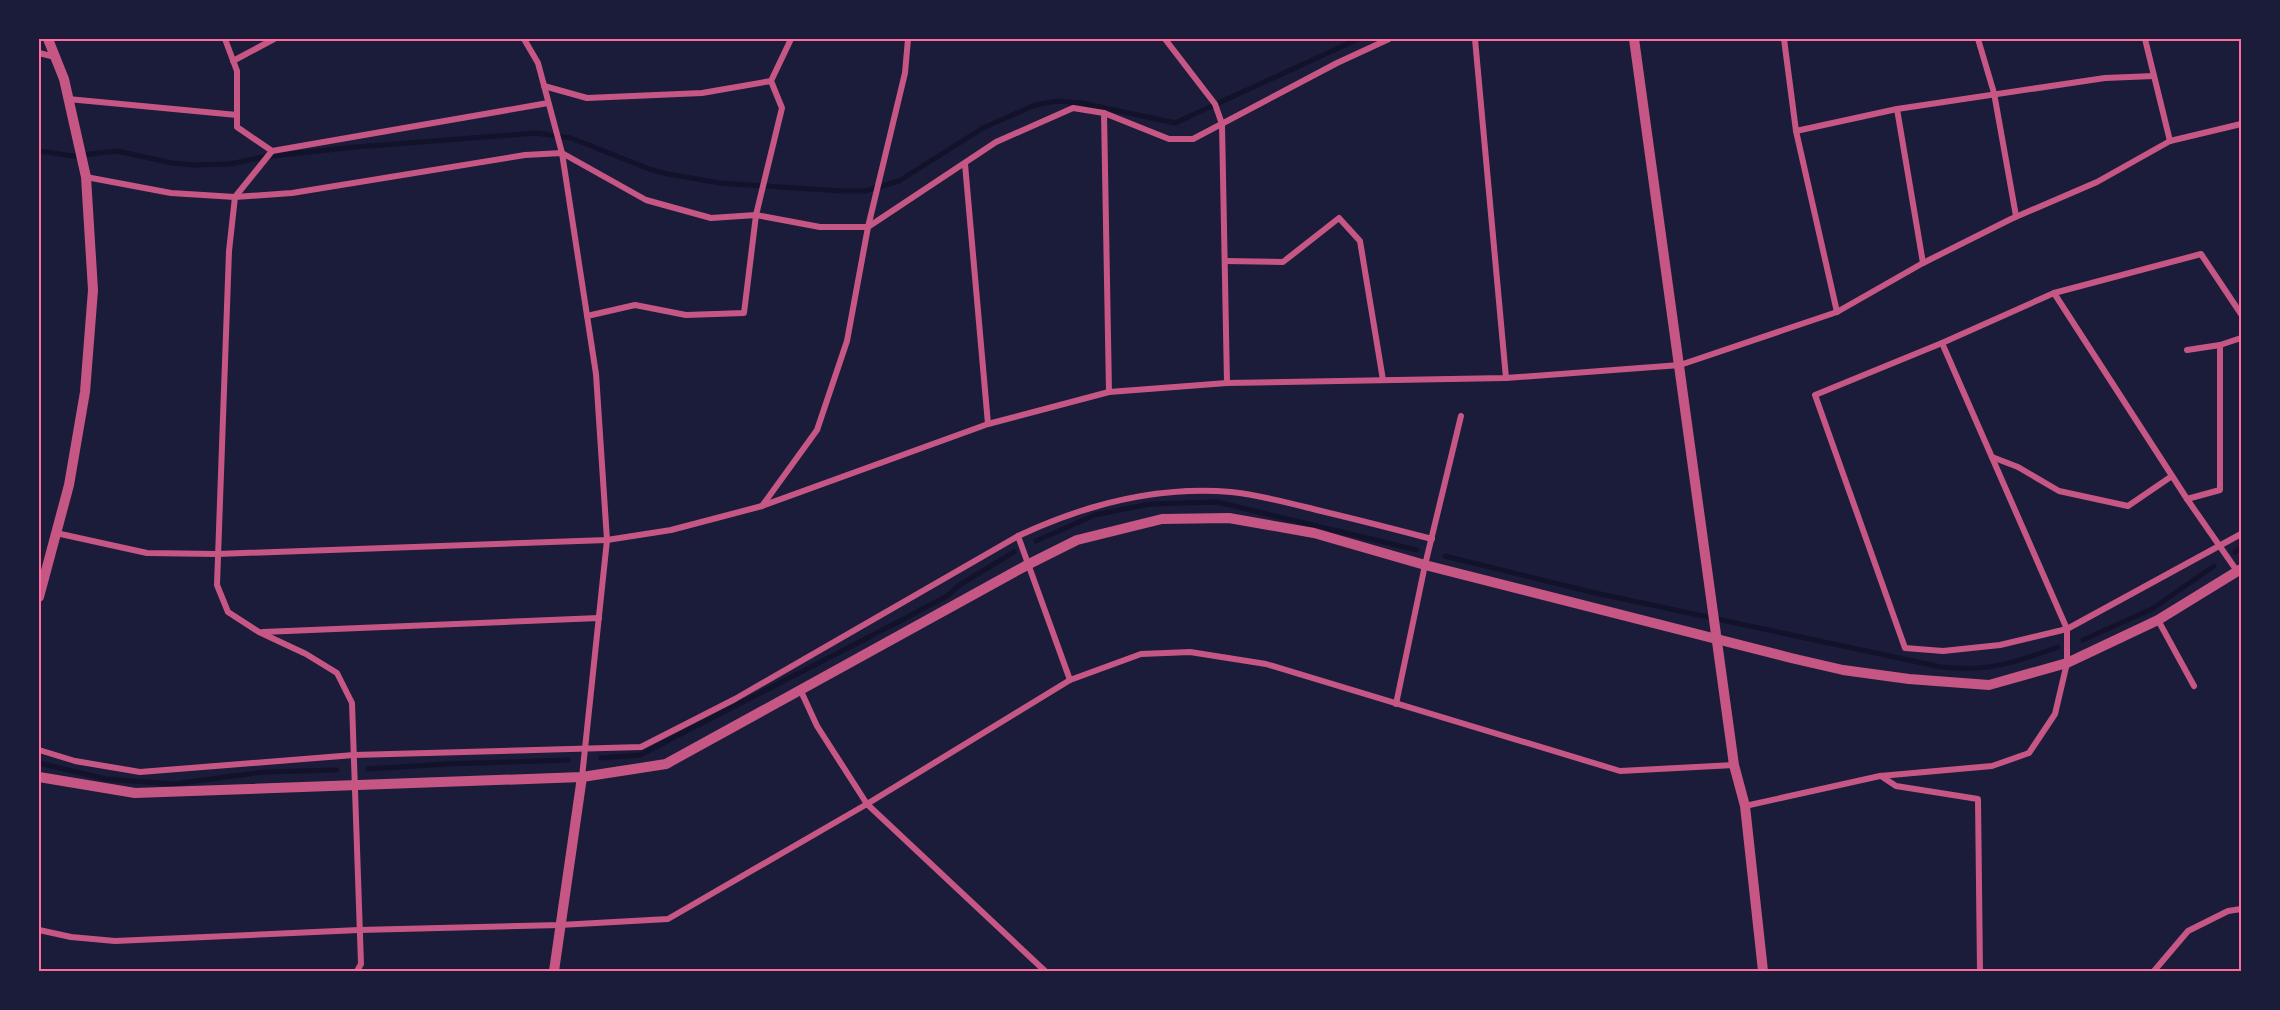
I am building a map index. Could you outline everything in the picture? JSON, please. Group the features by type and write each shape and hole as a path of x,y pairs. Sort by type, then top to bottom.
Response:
{"street":[{"path":"39,597 69,485 85,392 93,290 85,172 64,79 48,39"},
{"path":"225,39 237,71 237,127 272,151"},
{"path":"233,61 274,39"},
{"path":"524,39 538,63 562,153 596,374 607,540 582,777 554,971"},
{"path":"587,316 635,305 686,315 744,313 756,215 782,108 771,81 791,39"},
{"path":"762,506 818,430 847,341 868,227 905,73 908,39"},
{"path":"1165,39 1215,105 1222,124 1227,383"},
{"path":"85,172 171,193 235,197 292,193 525,155 562,153 646,200 711,218 756,215 820,227 868,227 996,142 1073,108 1104,113 1169,139 1193,139 1337,63 1389,39"},
{"path":"1475,39 1506,378"},
{"path":"1634,39 1712,592 1734,765 1745,806 1763,971"},
{"path":"1784,39 1796,131 1837,312"},
{"path":"1978,39 1994,93 2016,216"},
{"path":"2145,39 2170,141"},
{"path":"39,53 55,57"},
{"path":"1796,131 1897,109 1994,93 2105,78 2154,76"},
{"path":"544,86 587,98 702,93 771,81"},
{"path":"68,99 237,115"},
{"path":"357,971 361,964 353,785 352,703 337,673 306,654 259,632 228,612 217,585 229,251 235,197 272,151 548,103"},
{"path":"1897,109 1923,263"},
{"path":"1104,113 1108,392"},
{"path":"56,533 147,553 217,554 607,540 671,530 762,506 988,424 1108,392 1227,383 1506,378 1680,365 1837,312 1923,263 2016,216 2097,182 2170,141 2241,124"},
{"path":"965,164 988,424"},
{"path":"1225,261 1283,262 1339,218 1360,241 1383,380"},
{"path":"2241,314 2201,254 2054,293 1942,343 1815,395 1905,648 1943,651 2000,645 2067,629 2241,534"},
{"path":"39,777 135,793 582,777 666,764 1029,564 1077,540 1162,519 1229,518 1314,533 1425,565 1683,632 1844,670 1909,679 1989,685 2067,663 2158,620 2239,570 2187,499 2054,293"},
{"path":"2187,350 2220,345 2241,338"},
{"path":"1745,806 1880,776 1992,766 2029,753 2055,714 2067,663 2067,629 1942,343"},
{"path":"2187,499 2220,490 2220,345"},
{"path":"1396,704 1425,565 1461,416"},
{"path":"1992,457 2018,467 2059,491 2128,506 2172,476"},
{"path":"39,750 75,761 140,772 354,755 641,747 735,699 1018,536 1098,506 1152,493 1233,492 1289,503 1432,539"},
{"path":"1018,536 1070,680"},
{"path":"259,632 599,618"},
{"path":"2158,620 2194,686"},
{"path":"39,930 71,938 115,941 668,919 867,804 1070,680 1141,654 1190,652 1266,664 1620,771 1734,765"},
{"path":"800,689 817,726 867,804 1045,971"},
{"path":"1880,776 1896,786 1978,799 1980,971"},
{"path":"2154,971 2187,931 2228,911 2241,909"}],"waterway":[{"path":"39,151 73,156 117,151 172,163 230,164 263,157 356,147 536,133 571,138 649,169 668,174 720,183 865,191 899,181 983,128 1035,105 1057,101 1082,103 1175,123 1358,39"},
{"path":"1036,541 1095,515 1150,504 1217,502 1417,550"},
{"path":"2235,552 2241,548"},
{"path":"601,758 640,755 947,596 961,584 1014,552"},
{"path":"1445,556 1591,592 1941,667 1973,668 2001,665 2058,647"},
{"path":"2083,640 2152,609 2214,566"},
{"path":"368,769 568,760"},
{"path":"39,763 106,779 173,784 263,772 337,770"}]}
